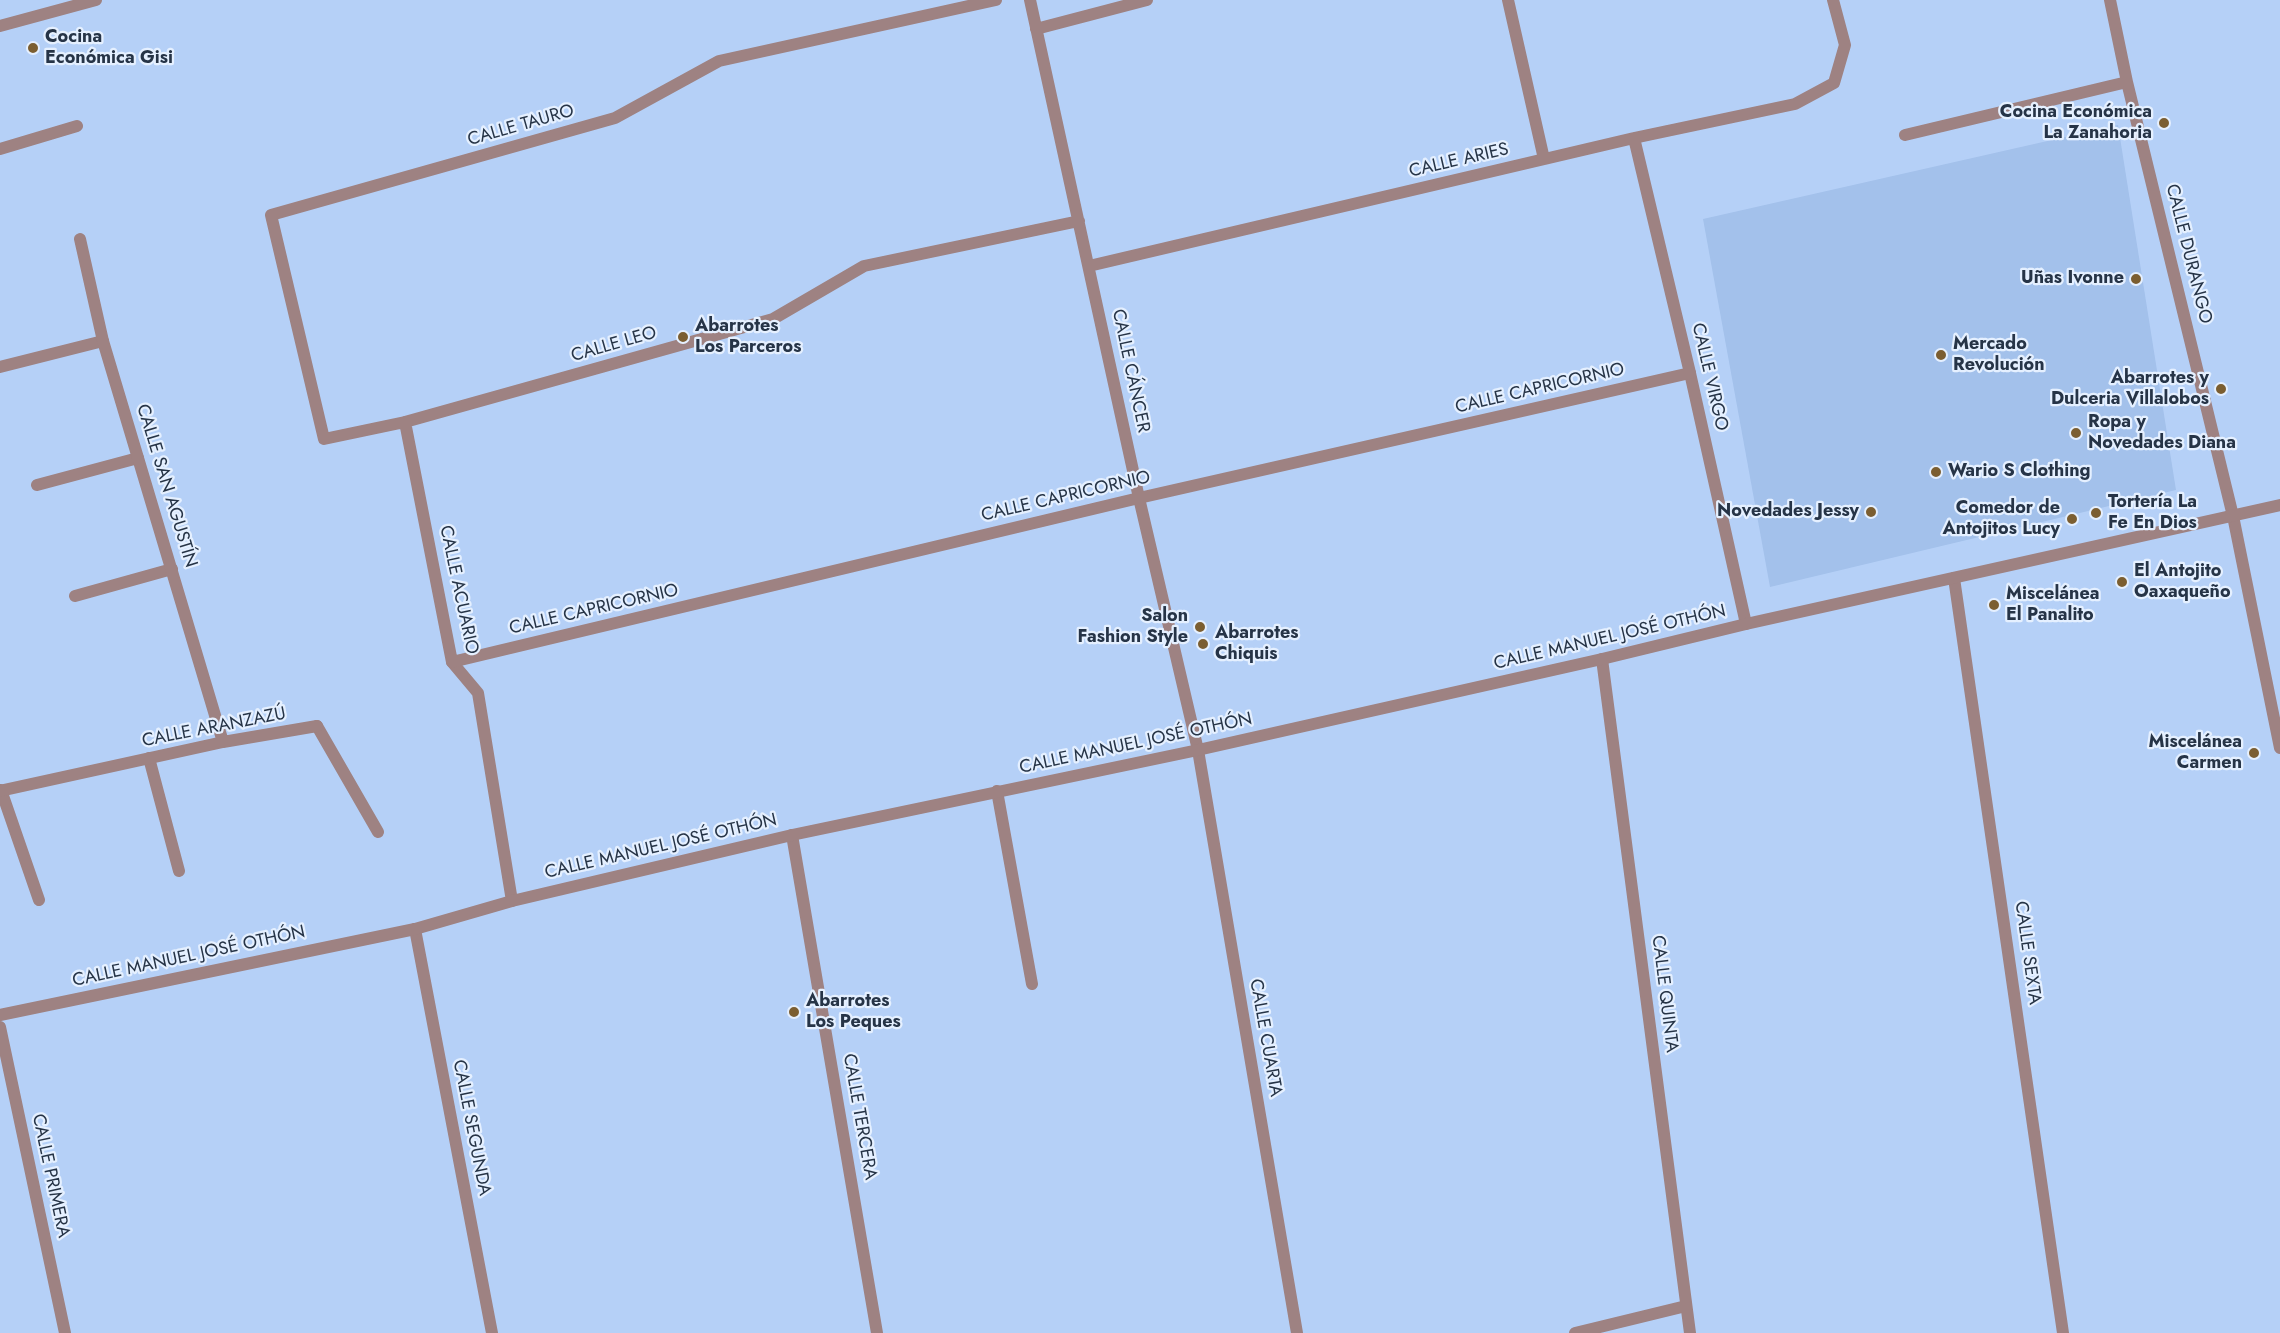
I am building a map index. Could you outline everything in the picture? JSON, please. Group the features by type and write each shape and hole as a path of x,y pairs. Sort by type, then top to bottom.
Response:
{"street":[{"path":"0,26 96,0"},
{"name":"CALLE TAURO","path":"324,439 271,214 615,118 719,61 996,0"},
{"name":"CALLE CÁNCER","path":"1030,0 1139,498 1198,750"},
{"path":"1036,28 1147,0"},
{"path":"1508,0 1544,159"},
{"name":"CALLE ARIES","path":"1089,266 1634,138 1796,104 1834,83 1845,45 1833,0"},
{"name":"CALLE DURANGO","path":"2110,0 2127,82 2233,516 2280,748"},
{"path":"1905,135 2127,82"},
{"path":"0,150 77,126"},
{"name":"CALLE VIRGO","path":"1634,138 1746,624"},
{"name":"CALLE LEO","path":"324,439 405,422 773,320 864,266 1079,220"},
{"name":"CALLE SAN AGUSTÍN","path":"80,238 103,341 223,742"},
{"path":"0,368 103,341"},
{"name":"CALLE CAPRICORNIO","path":"452,662 1139,498 1690,373"},
{"name":"CALLE ACUARIO","path":"405,422 452,662 478,693 512,901"},
{"path":"37,485 138,458"},
{"name":"CALLE MANUEL JOSÉ OTHÓN","path":"0,1015 415,929 512,901 792,835 1198,750 1602,659 1746,624 2280,505"},
{"path":"75,596 172,569"},
{"name":"CALLE SEXTA","path":"1954,578 2063,1333"},
{"name":"CALLE QUINTA","path":"1602,659 1690,1333"},
{"name":"CALLE ARANZAZÚ","path":"0,791 223,742 317,726 378,832"},
{"name":"CALLE CUARTA","path":"1198,750 1297,1333"},
{"path":"149,758 179,871"},
{"path":"0,791 39,900"},
{"path":"997,791 1032,984"},
{"name":"CALLE TERCERA","path":"792,835 877,1333"},
{"name":"CALLE SEGUNDA","path":"415,929 492,1333"},
{"name":"CALLE PRIMERA","path":"0,1028 65,1333"},
{"path":"1575,1333 1686,1306"}],"shaded area":[{"name":"Mercado Revolución","path":"2118,125 2176,490 1770,587 1703,219"}],"place":[{"name":"Cocina Económica Gisi","path":"33,48"},
{"name":"Cocina Económica La Zanahoria","path":"2164,123"},
{"name":"Uñas Ivonne","path":"2136,279"},
{"name":"Abarrotes Los Parceros","path":"683,337"},
{"name":"Mercado Revolución","path":"1941,355"},
{"name":"Abarrotes y Dulceria Villalobos","path":"2221,389"},
{"name":"Ropa y Novedades Diana","path":"2076,433"},
{"name":"Wario S Clothing","path":"1936,472"},
{"name":"Novedades Jessy","path":"1871,512"},
{"name":"Tortería La Fe En Dios","path":"2096,513"},
{"name":"Comedor de Antojitos Lucy","path":"2072,519"},
{"name":"El Antojito Oaxaqueño","path":"2122,582"},
{"name":"Miscelánea El Panalito","path":"1994,605"},
{"name":"Salon Fashion Style","path":"1200,627"},
{"name":"Abarrotes Chiquis","path":"1203,644"},
{"name":"Miscelánea Carmen","path":"2254,753"},
{"name":"Abarrotes Los Peques","path":"794,1012"}]}
